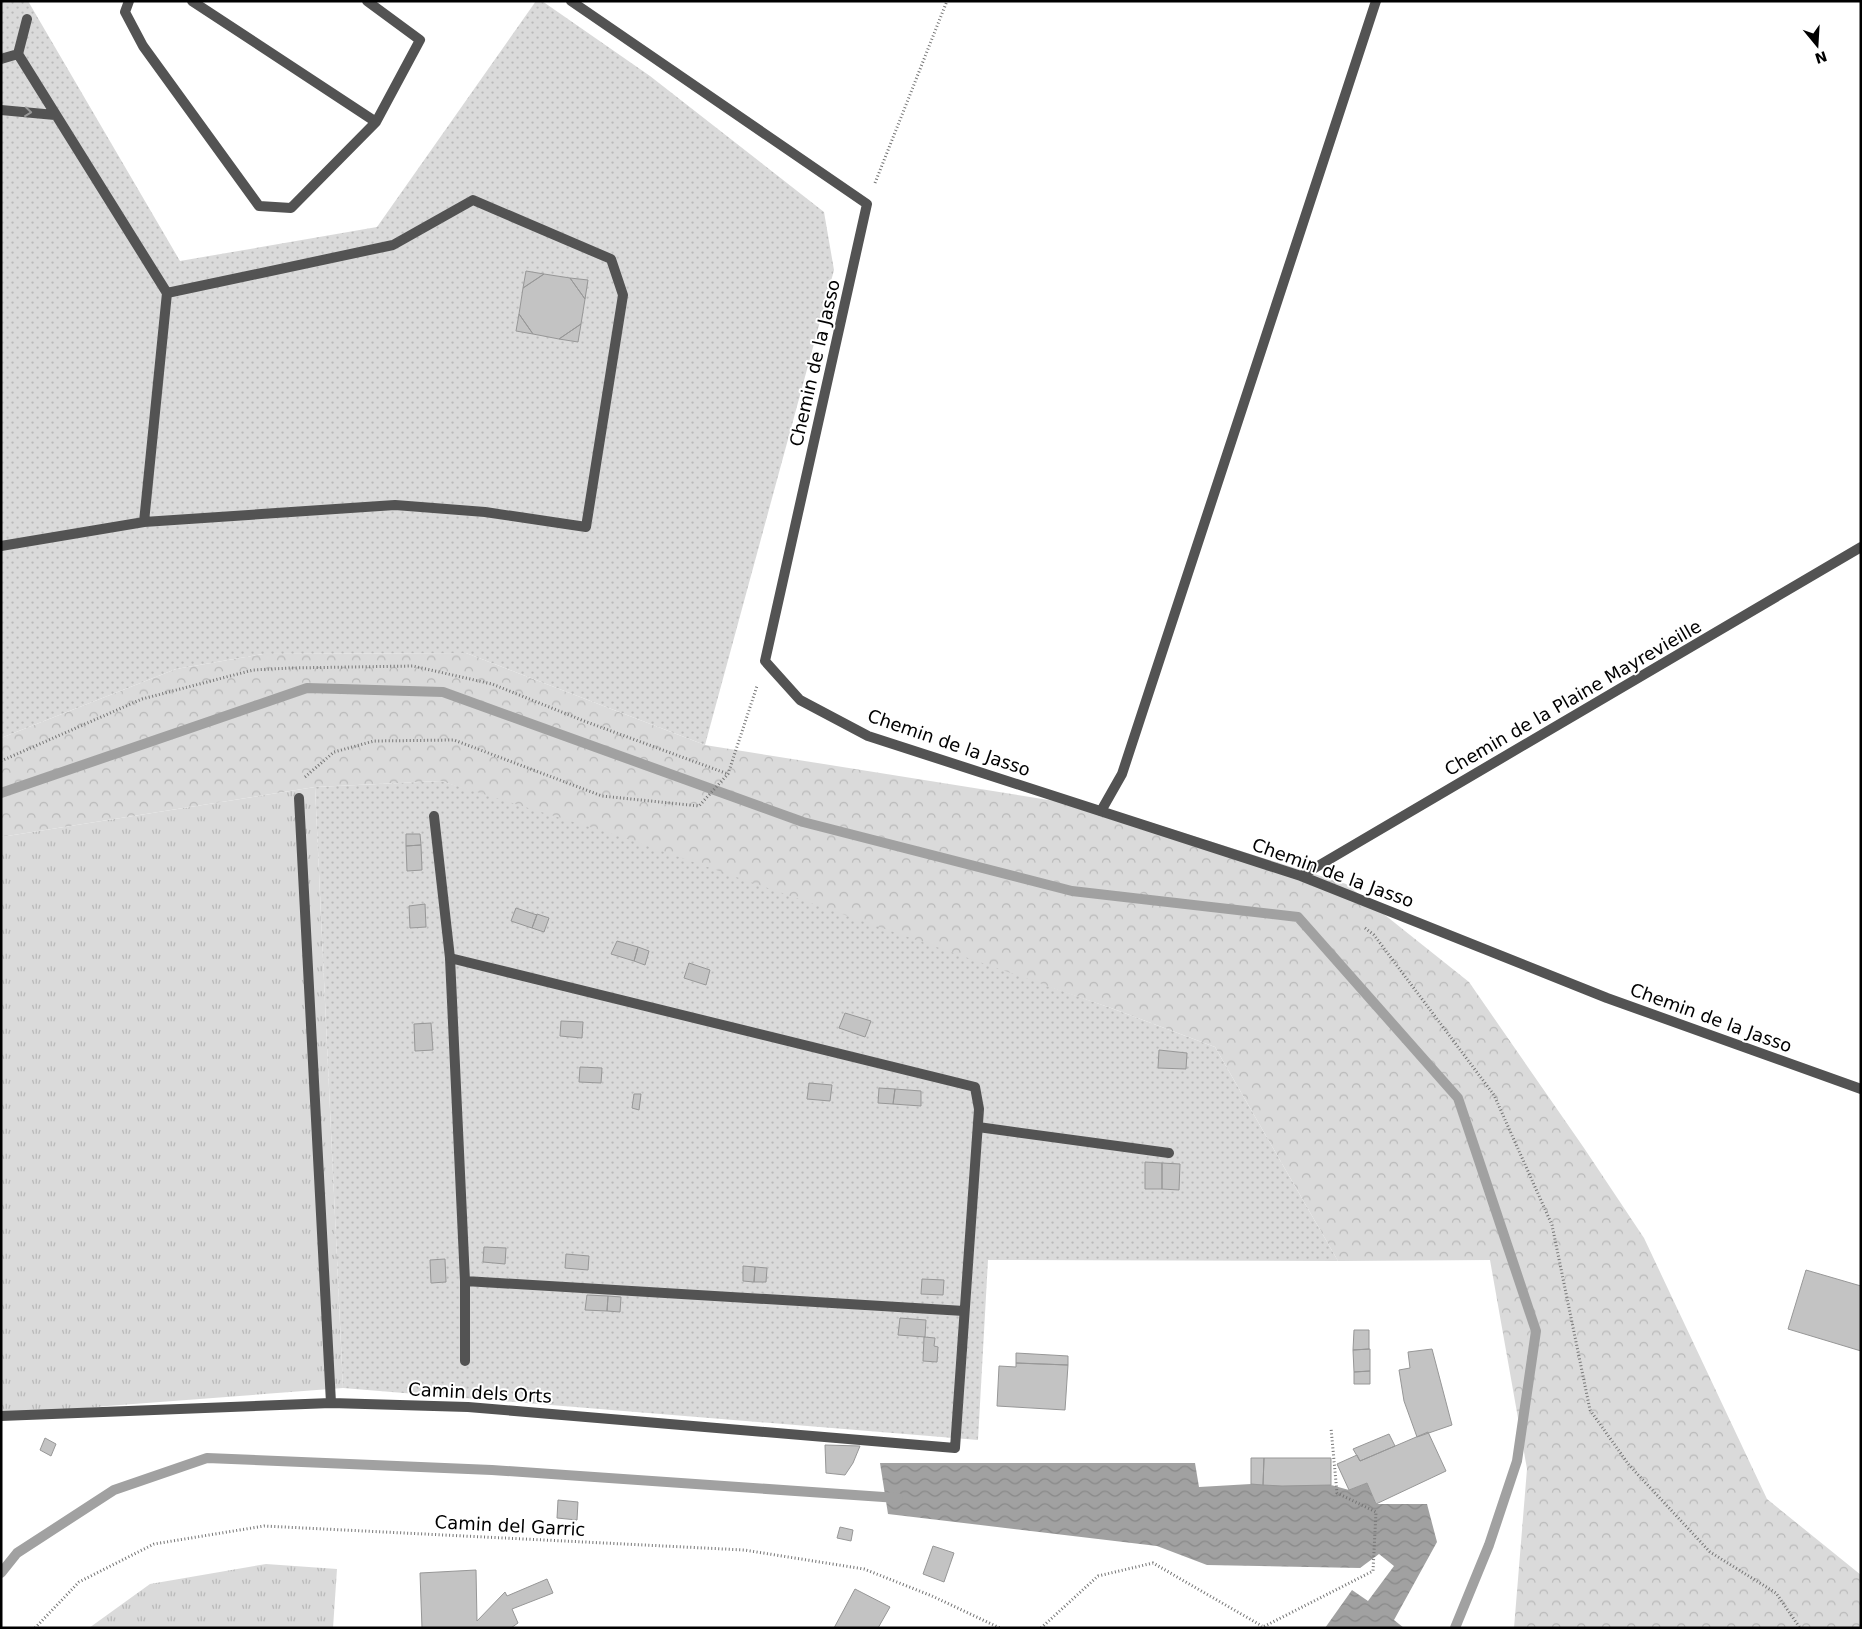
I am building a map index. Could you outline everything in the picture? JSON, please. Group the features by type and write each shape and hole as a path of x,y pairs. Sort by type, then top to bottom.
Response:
{"street":[{"path":"129,1 125,12 144,46 259,206 291,208 376,122 420,40 367,1"},
{"path":"192,1 376,122"},
{"path":"572,1 867,204"},
{"path":"1101,811 1122,774 1376,1"},
{"path":"27,19 18,54 167,294 144,522"},
{"path":"1,59 18,54"},
{"path":"1,110 55,115"},
{"path":"1,546 144,522 395,505 486,512 586,527 623,295 611,260 472,200 393,245 167,294"},
{"name":"Chemin de la Jasso","path":"867,204 765,661 800,700 868,736 1301,876 1607,998 1861,1089"},
{"name":"Chemin de la Plaine Mayrevieille","path":"1301,876 1861,548"},
{"path":"299,798 332,1403"},
{"path":"434,816 450,958 465,1281 465,1361"},
{"path":"450,958 975,1087 979,1108 964,1311 465,1281"},
{"path":"978,1127 1169,1153"},
{"name":"Camin dels Orts","path":"1,1416 332,1403 468,1407 955,1448 964,1311"}],"path":[{"path":"867,204 947,1"},
{"path":"301,782 334,752 374,740 454,740 602,796 699,806 728,774 765,661"},
{"path":"1,761 142,699 253,670 413,666 492,684 584,721 728,774"},
{"path":"1359,923 1374,935 1494,1095 1552,1225 1590,1410 1629,1465 1710,1552 1776,1593 1800,1628"},
{"path":"1041,1628 1098,1576 1153,1563 1262,1627 1373,1571 1376,1512 1337,1493 1332,1428"},
{"name":"Camin del Garric","path":"34,1628 79,1582 154,1544 264,1526 744,1550 864,1569 932,1596 1000,1628"}],"green space":[{"path":"1,1 28,1 180,261 377,227 536,1 542,1 650,76 824,212 834,270 705,745 466,653 263,654 176,669 1,738"},
{"path":"466,653 705,745 1111,810 1346,884 1469,982 1584,1148 1644,1238 1767,1499 1861,1575 1861,1628 1514,1628 1527,1469 1490,1260 1338,1261 1215,1047 1111,1008 441,781 315,787 1,837 1,738 176,669 263,654"},
{"path":"441,781 619,836 1111,1008 1215,1047 1338,1261 988,1260 978,1440 343,1388 315,787"},
{"path":"315,787 343,1388 107,1406 1,1417 1,837"},
{"path":"266,1564 337,1569 333,1628 89,1628 150,1584"}],"water":[{"path":"880,1463 1195,1463 1199,1487 1251,1484 1331,1485 1349,1490 1367,1483 1376,1504 1427,1504 1437,1542 1394,1620 1404,1628 1325,1628 1352,1590 1368,1601 1394,1566 1379,1554 1360,1568 1207,1565 1157,1546 888,1514"}],"building":[{"path":"526,271 544,274 523,288"},
{"path":"544,274 570,278 585,299 581,324 559,339 533,334 519,314 523,288"},
{"path":"570,278 588,280 585,299"},
{"path":"519,314 533,334 516,331"},
{"path":"581,324 578,342 559,339"},
{"path":"406,834 420,834 421,845 406,846"},
{"path":"421,845 422,870 407,871 406,846"},
{"path":"425,904 426,927 410,928 409,906"},
{"path":"516,908 537,915 532,928 511,921"},
{"path":"537,914 549,918 544,932 532,928"},
{"path":"617,941 638,947 634,961 611,954"},
{"path":"638,947 649,951 645,965 634,961"},
{"path":"689,963 710,970 706,985 684,978"},
{"path":"845,1013 871,1021 865,1037 839,1028"},
{"path":"561,1021 583,1022 582,1038 560,1036"},
{"path":"431,1023 433,1050 415,1051 414,1024"},
{"path":"1159,1050 1187,1053 1186,1069 1158,1068"},
{"path":"580,1067 602,1068 601,1083 579,1082"},
{"path":"809,1083 832,1085 830,1101 807,1099"},
{"path":"879,1088 895,1089 893,1104 878,1103"},
{"path":"895,1089 921,1091 921,1106 893,1104"},
{"path":"634,1094 641,1094 639,1110 632,1108"},
{"path":"1145,1162 1162,1163 1162,1189 1145,1189"},
{"path":"1162,1163 1180,1164 1179,1190 1162,1189"},
{"path":"484,1247 506,1248 505,1264 483,1262"},
{"path":"566,1254 589,1256 588,1270 565,1268"},
{"path":"445,1259 446,1282 431,1283 430,1260"},
{"path":"743,1266 755,1267 754,1282 743,1281"},
{"path":"755,1267 767,1268 766,1282 754,1282"},
{"path":"1806,1270 1861,1286 1861,1351 1788,1329"},
{"path":"922,1279 944,1280 943,1295 921,1294"},
{"path":"587,1295 608,1296 607,1311 585,1310"},
{"path":"608,1296 621,1297 620,1312 607,1311"},
{"path":"900,1318 926,1320 925,1337 898,1335"},
{"path":"1354,1330 1369,1330 1369,1349 1353,1350"},
{"path":"924,1337 935,1338 934,1346 938,1347 937,1362 923,1361"},
{"path":"1370,1349 1370,1371 1354,1372 1353,1350"},
{"path":"1432,1349 1452,1425 1417,1437 1404,1401 1399,1370 1410,1368 1408,1352"},
{"path":"1016,1353 1068,1356 1068,1365 1016,1363"},
{"path":"1016,1363 1068,1365 1065,1410 997,1406 999,1366 1016,1367"},
{"path":"1370,1371 1370,1384 1354,1384 1354,1372"},
{"path":"1428,1432 1446,1471 1376,1504 1367,1483 1349,1490 1337,1464 1357,1455 1360,1461"},
{"path":"1389,1434 1395,1446 1360,1461 1353,1449"},
{"path":"45,1438 56,1444 51,1456 40,1450"},
{"path":"825,1445 860,1446 853,1463 845,1475 826,1473"},
{"path":"1251,1458 1264,1458 1263,1485 1251,1484"},
{"path":"1264,1458 1331,1458 1331,1485 1263,1485"},
{"path":"558,1500 578,1502 577,1520 557,1518"},
{"path":"840,1527 853,1530 851,1541 837,1538"},
{"path":"933,1546 954,1553 944,1582 923,1574"},
{"path":"476,1570 477,1621 505,1592 507,1596 547,1579 553,1593 512,1609 518,1623 511,1628 422,1628 420,1573"},
{"path":"855,1589 890,1607 878,1628 834,1628"}],"waterway":[{"path":"1,793 307,688 443,692 803,822 1072,891 1298,917 1458,1098 1536,1331 1517,1461 1489,1545 1455,1628"},
{"path":"1,1573 17,1553 114,1490 207,1458 492,1470 898,1498"}]}
